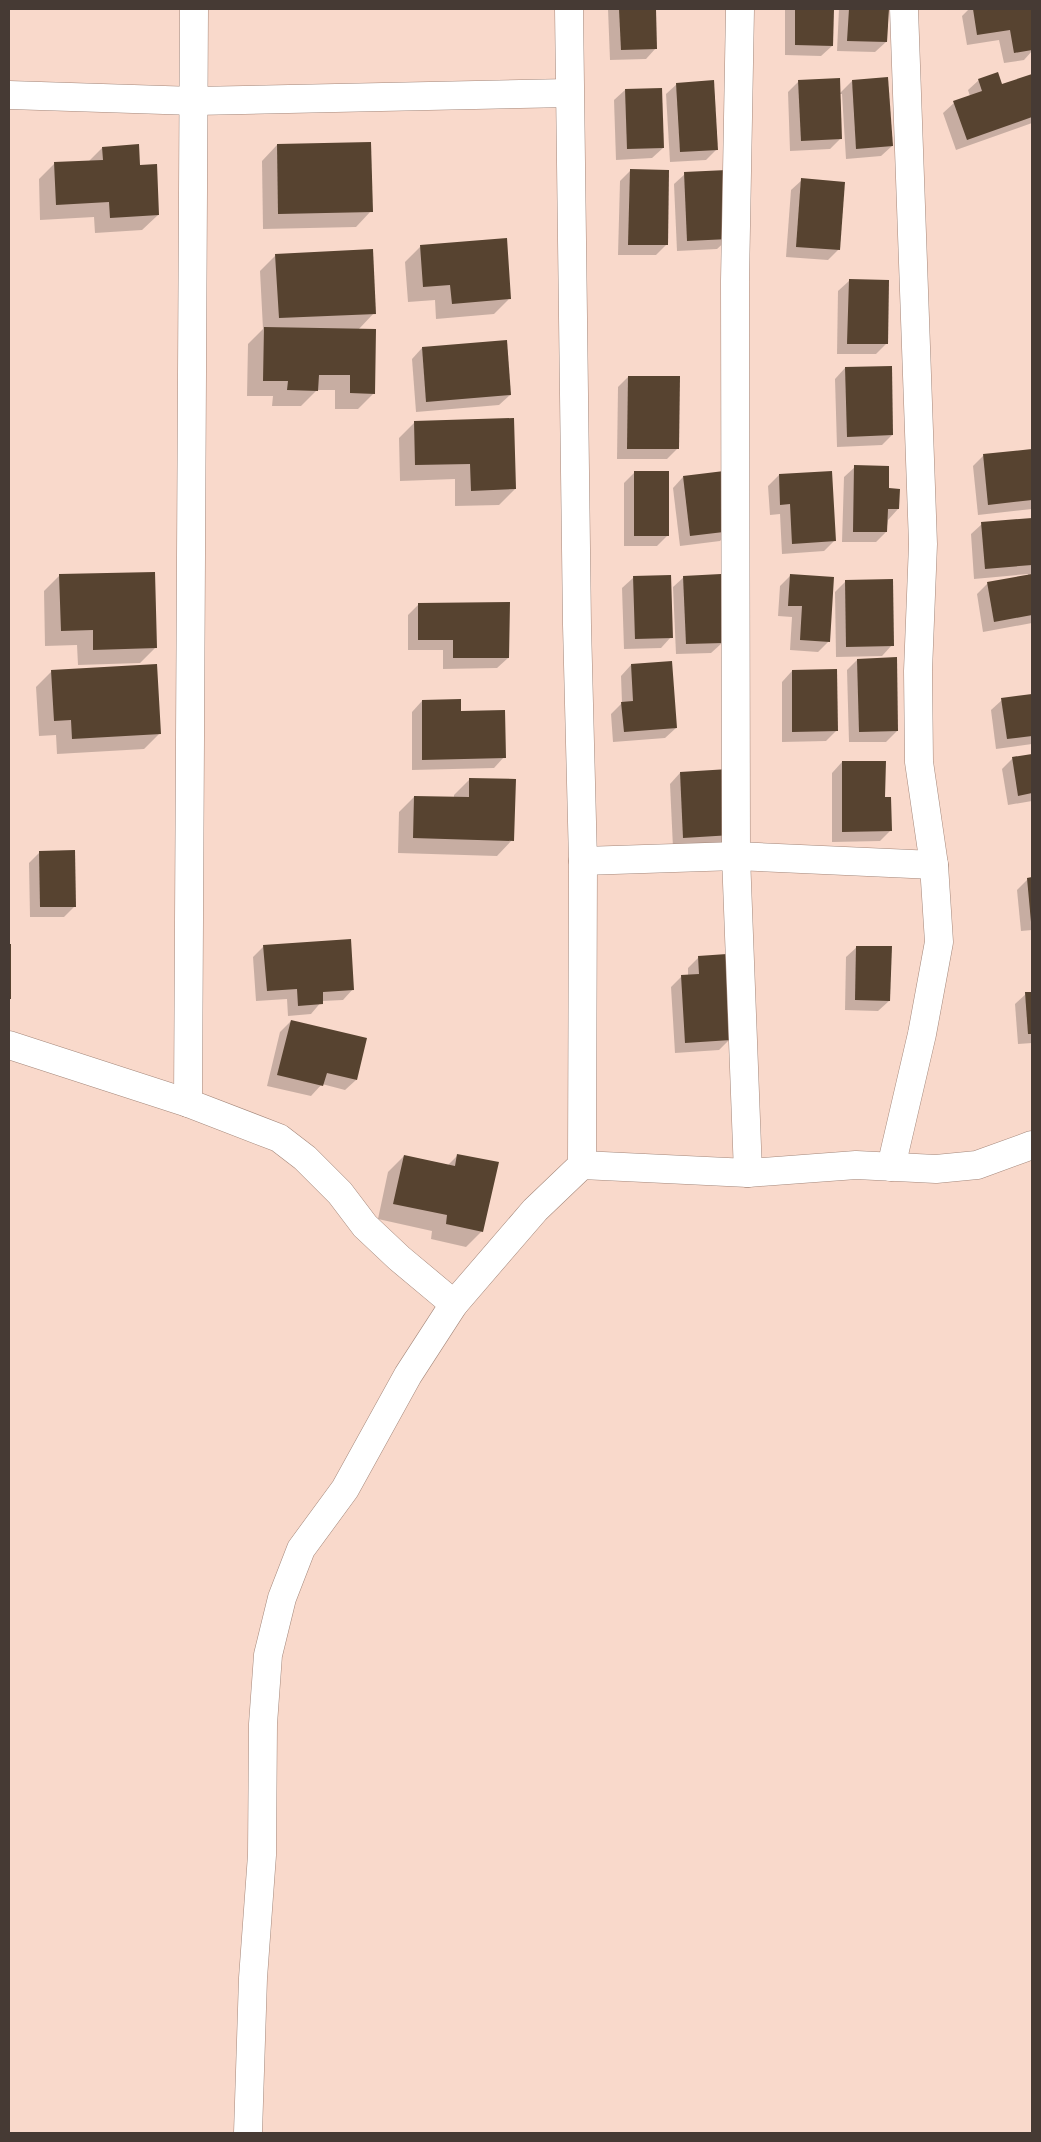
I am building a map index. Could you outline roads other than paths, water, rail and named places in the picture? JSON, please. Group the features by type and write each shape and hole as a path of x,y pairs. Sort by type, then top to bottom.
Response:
{"street":[{"path":"188,1103 196,100 194,9"},
{"path":"569,9 577,624 583,861 580,1077 582,1165"},
{"path":"740,9 735,281 736,856 748,1173"},
{"path":"891,1167 922,1034 939,942 934,865 918,762 918,671 923,544 904,9"},
{"path":"9,95 196,100 569,94"},
{"path":"583,861 736,856 934,865"},
{"path":"9,1045 188,1103 279,1138 305,1158 340,1192 366,1226 454,1304"},
{"path":"248,2133 253,1978 262,1854 264,1714 268,1655 282,1598 301,1549 344,1488 408,1375 454,1304 535,1210 582,1165 748,1173 856,1164 936,1170 977,1165 1032,1145"}]}
